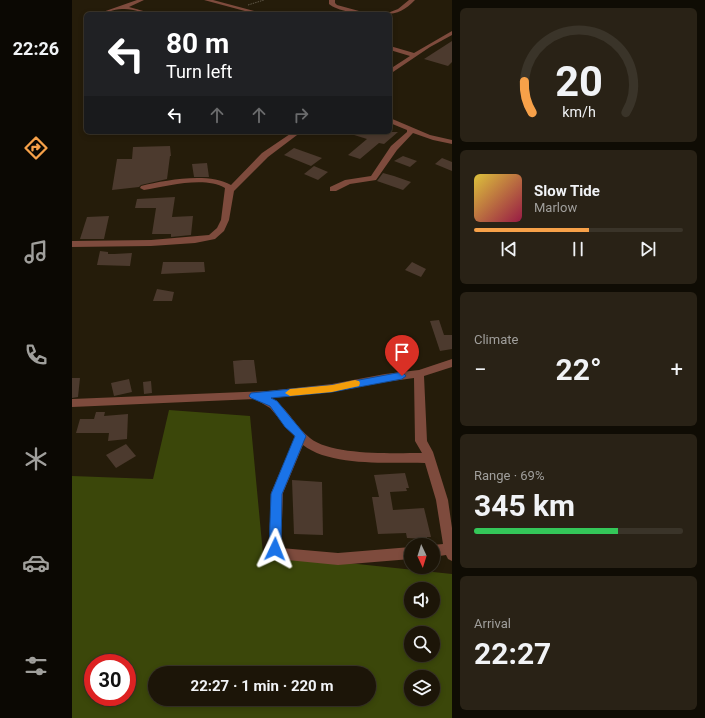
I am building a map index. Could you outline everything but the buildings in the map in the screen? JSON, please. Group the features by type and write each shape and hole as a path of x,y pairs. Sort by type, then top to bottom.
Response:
{"street":[{"path":"124,8 140,0"},
{"path":"207,0 254,12"},
{"path":"332,0 332,4 335,6 359,12"},
{"path":"392,13 400,10 412,0"},
{"path":"105,12 116,8 124,8 142,12"},
{"path":"392,71 414,55 452,33"},
{"path":"392,49 414,55"},
{"path":"392,121 439,140 452,142"},
{"path":"333,189 348,182 367,180 375,176 394,148 410,133 410,129"},
{"path":"230,191 239,180 265,155 295,134"},
{"path":"72,244 150,243 195,240 212,237 222,229 230,191 230,187 227,185 214,182 178,183 144,188"},
{"path":"72,403 254,396 332,388 385,378 419,374 452,363"},
{"path":"419,374 421,441 427,452 427,458 442,500 451,552 440,551"},
{"path":"254,396 263,398 274,404 289,424 311,445 331,453 427,458"},
{"path":"301,436 276,494 275,549 277,553 338,560 404,554"}],"path":[{"path":"247,6 264,0"}],"green space":[{"path":"169,410 250,416 263,554 404,569 404,574 440,574 440,573 452,574 452,718 72,718 72,476 153,479"}],"slow traffic":[{"path":"290,393 332,388 355,383"}],"route":[{"path":"275,549 276,494 301,436 289,424 274,404 263,398 254,396 332,388 402,376"}]}
